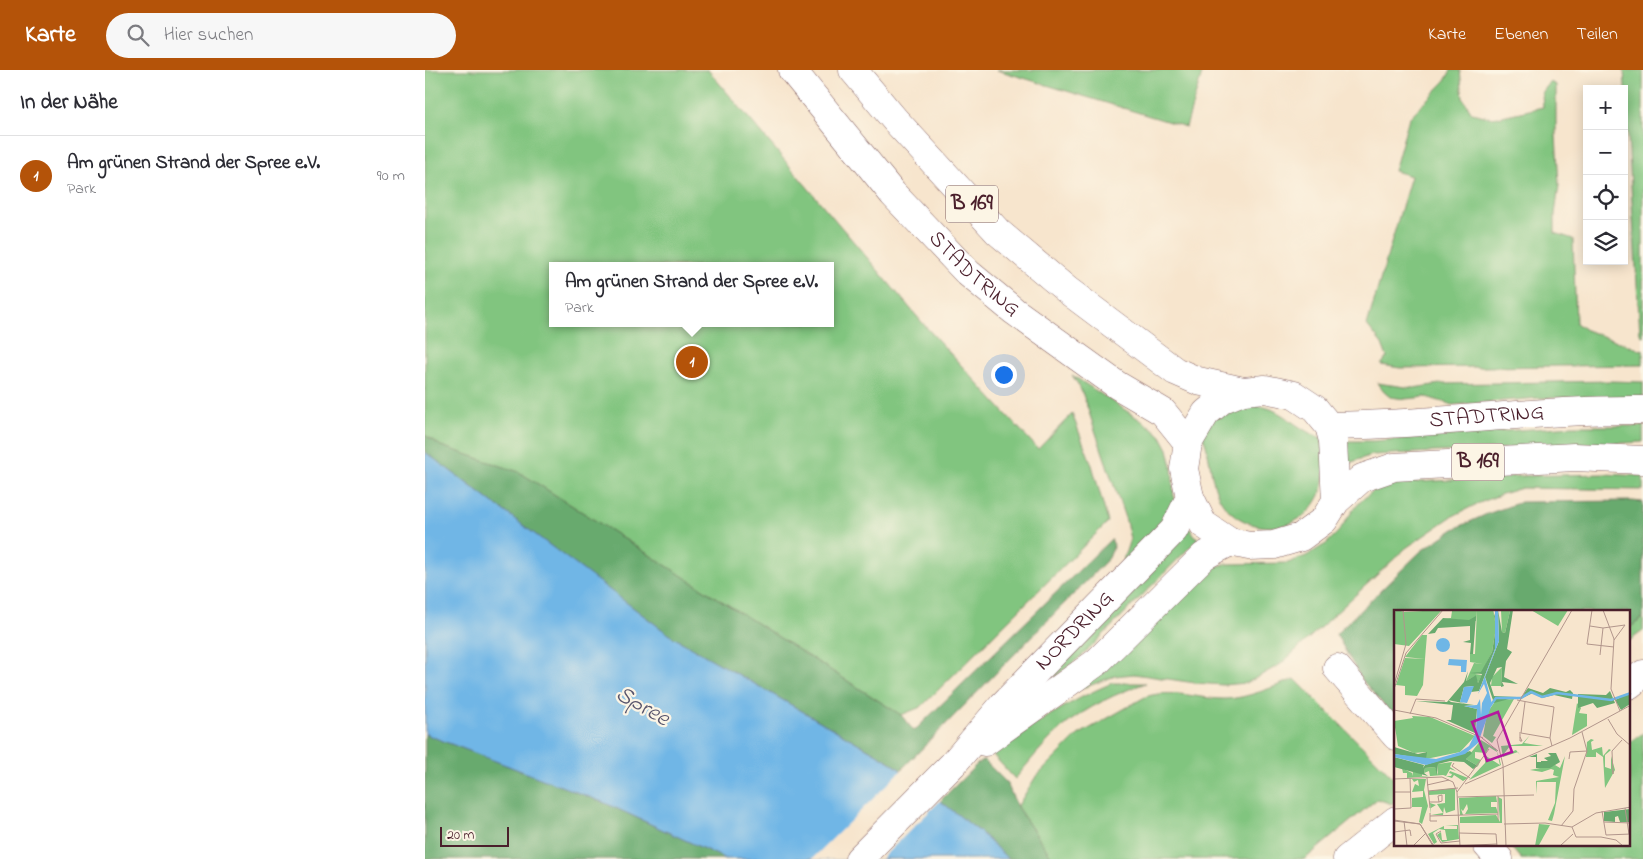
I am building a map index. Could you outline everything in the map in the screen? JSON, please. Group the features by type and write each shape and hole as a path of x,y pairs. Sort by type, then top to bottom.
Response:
{"main road":[{"name":"STADTRING","path":"792,70 893,194 968,273 1014,311 1117,385 1163,412 1188,443"},
{"name":"STADTRING","path":"853,70 895,120 998,232 1067,290 1175,371 1198,381 1243,391"},
{"name":"STADTRING","path":"1643,410 1574,411 1377,425 1329,426 1315,409 1294,395 1265,389 1243,391 1223,399 1206,413 1188,443 1184,469 1190,497 1203,524 1231,542 1249,546 1274,545 1301,537 1324,520 1336,501 1362,478 1394,467 1574,457 1643,460"},
{"path":"1329,426 1333,441 1336,501"},
{"name":"NORDRING","path":"859,859 953,764 1003,705 1174,530 1190,497"},
{"name":"NORDRING","path":"953,764 1097,662 1204,556 1231,542"},
{"path":"1337,668 1394,735"},
{"path":"1631,683 1643,674"},
{"path":"1347,859 1394,821"},
{"path":"1488,846 1499,859"}],"green space":[{"path":"425,70 708,70 926,327 1038,449 1072,414 1092,465 1108,522 921,707 901,715 519,472 441,446 425,435"},
{"path":"997,70 1203,70 1186,127"},
{"path":"1451,70 1460,70 1463,98 1472,113 1493,118 1543,107 1542,93 1550,82 1556,85 1559,185 1555,214 1555,233 1573,239 1576,323 1586,330 1641,350 1643,349 1643,365 1400,368 1381,365 1387,357 1382,344 1367,325 1411,176 1394,171 1409,118 1445,81"},
{"path":"1624,70 1643,70 1643,337 1640,334 1628,136 1628,85 1625,85"},
{"path":"1072,375 1151,427 1161,436 1168,449 1172,467 1174,499 1172,513 1121,566 1130,539 1126,521 1083,395"},
{"path":"1643,382 1643,397 1539,398 1453,405 1426,397 1405,399 1390,397 1377,383 1413,388 1440,384"},
{"path":"1244,405 1271,409 1308,432 1322,438 1325,475 1320,495 1312,508 1301,518 1289,524 1275,527 1247,522 1235,515 1224,505 1215,488 1205,442 1201,433 1215,416"},
{"path":"1572,426 1643,426 1643,442 1372,455 1346,464 1343,441 1373,441"},
{"path":"425,435 441,446 519,472 901,715 914,731 1111,539 1114,545 1109,558 901,770 889,761 671,636 425,452"},
{"path":"1604,474 1643,476 1643,490 1522,488 1477,504 1451,517 1406,548 1281,664 1247,683 1223,685 1195,683 1134,674 1115,676 1073,692 1212,567 1227,564 1288,563 1306,556 1326,544 1339,531 1353,510 1373,491 1401,483 1521,476"},
{"path":"1521,502 1643,502 1643,618 1631,627 1631,610 1394,610 1394,717 1362,680 1336,634 1421,551 1454,529 1487,514"},
{"path":"1189,528 1198,539 1084,654 1036,692 1062,654"},
{"path":"1643,618 1643,631 1631,640 1631,627"},
{"path":"1295,679 1394,778 1394,802 1392,804 1377,799 1305,859 1053,859 1017,807 1035,778 1078,735 1145,697 1175,694 1225,699 1260,692"},
{"path":"1112,683 1146,683 1103,701 1072,720 1050,739 1015,779 992,754 1050,715"},
{"path":"1643,733 1643,859 1521,859 1510,846 1631,846 1631,742"},
{"path":"425,734 605,803 726,859 425,859"},
{"path":"984,760 1007,783 1017,807 1053,859 1008,859 980,832 940,801 977,764"}],"water":[{"name":"Spree","path":"425,452 671,636 889,761 980,832 1008,859 726,859 605,803 425,734"}],"pier":[{"path":"903,769 942,799 881,859 812,859"}],"place":[{"name":"Am grünen Strand der Spree e.V.","path":"692,362"}]}
